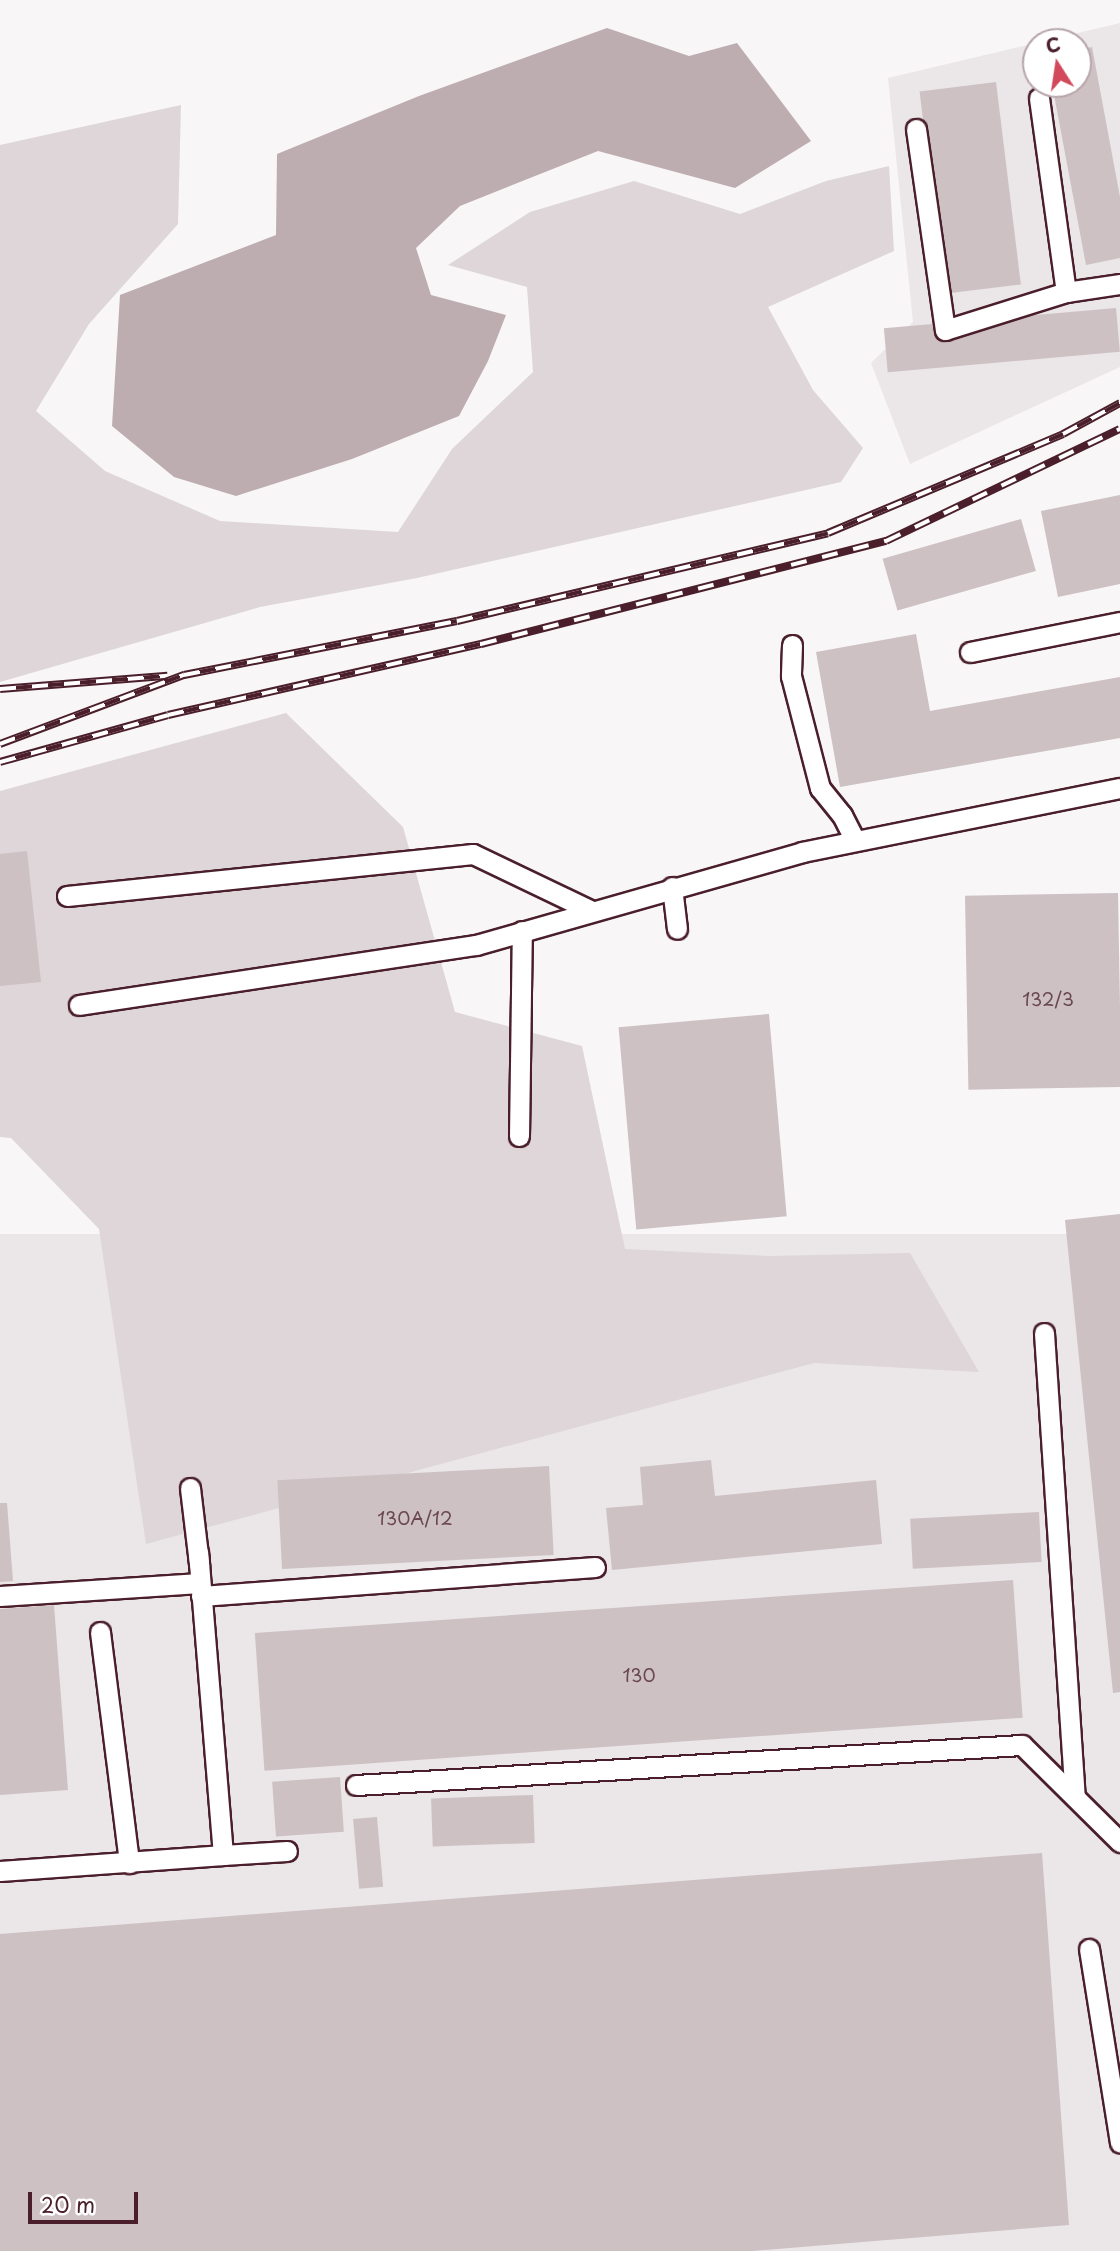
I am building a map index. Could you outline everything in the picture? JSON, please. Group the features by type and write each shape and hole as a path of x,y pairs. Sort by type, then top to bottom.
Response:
{"lane":[{"path":"1039,98 1066,292"},
{"path":"916,129 945,330 1066,292 1120,284"},
{"path":"970,652 1120,622"},
{"path":"792,645 791,676 820,788 842,815 855,841"},
{"path":"79,1004 476,945 672,887 855,841 1120,788"},
{"path":"67,896 473,854 592,911"},
{"path":"672,887 677,929"},
{"path":"519,1136 522,931"},
{"path":"1044,1333 1075,1796"},
{"path":"190,1488 200,1574 223,1855"},
{"path":"0,1596 200,1574 595,1567"},
{"path":"100,1632 129,1863"},
{"path":"356,1786 1022,1745 1120,1842"},
{"path":"0,1871 129,1863 190,1854 287,1852"},
{"path":"1089,1950 1120,2143"}],"shaded area":[{"path":"1120,23 1120,367 910,464 871,363 913,322 888,78 1022,46 1022,98 1092,98 1092,30"},
{"path":"607,28 689,56 737,43 811,141 735,188 598,151 460,206 416,248 431,295 506,315 488,361 459,416 352,459 236,496 174,477 112,426 120,295 276,235 277,154 419,96"},
{"path":"181,105 178,224 89,324 36,411 105,471 220,521 398,532 452,449 533,372 527,287 448,265 530,212 634,181 740,214 826,181 889,166 894,251 768,307 813,390 863,448 841,482 417,578 260,607 0,682 0,145"},
{"path":"286,713 403,827 455,1012 582,1046 625,1249 769,1256 910,1253 979,1372 814,1363 146,1544 99,1229 11,1138 0,1137 0,791"},
{"path":"0,1234 1120,1234 1120,2251 0,2251"}],"building":[{"path":"1092,47 1120,197 1120,258 1086,265 1055,98 1092,98"},
{"path":"996,82 1021,284 944,294 920,91"},
{"path":"1116,308 1120,352 888,372 884,328"},
{"path":"1120,495 1120,584 1058,597 1041,511"},
{"path":"1021,519 1036,571 897,611 883,559"},
{"path":"916,634 930,711 1120,677 1120,738 840,787 816,652"},
{"path":"27,851 41,982 0,986 0,854"},
{"path":"1118,893 1120,1087 968,1090 965,896"},
{"path":"769,1014 787,1216 636,1229 619,1027"},
{"path":"1120,1214 1120,1692 1113,1693 1065,1220"},
{"path":"711,1460 715,1496 876,1480 882,1544 612,1570 606,1508 643,1505 640,1467"},
{"path":"549,1466 554,1555 282,1569 277,1480"},
{"path":"0,1503 7,1503 13,1581 0,1582"},
{"path":"1039,1512 1042,1562 913,1569 910,1519"},
{"path":"1013,1580 1023,1718 264,1771 255,1633"},
{"path":"54,1605 68,1790 0,1795 0,1609"},
{"path":"340,1777 344,1832 276,1837 272,1782"},
{"path":"533,1795 535,1843 433,1847 431,1799"},
{"path":"377,1817 383,1887 359,1889 353,1819"},
{"path":"1042,1853 1069,2225 753,2251 0,2251 0,1934"}],"railway":[{"path":"0,744 184,675 457,621 828,533 1063,434 1120,403"},
{"path":"0,762 168,715 481,644 886,541 1120,429"},
{"path":"0,689 167,676"}]}
